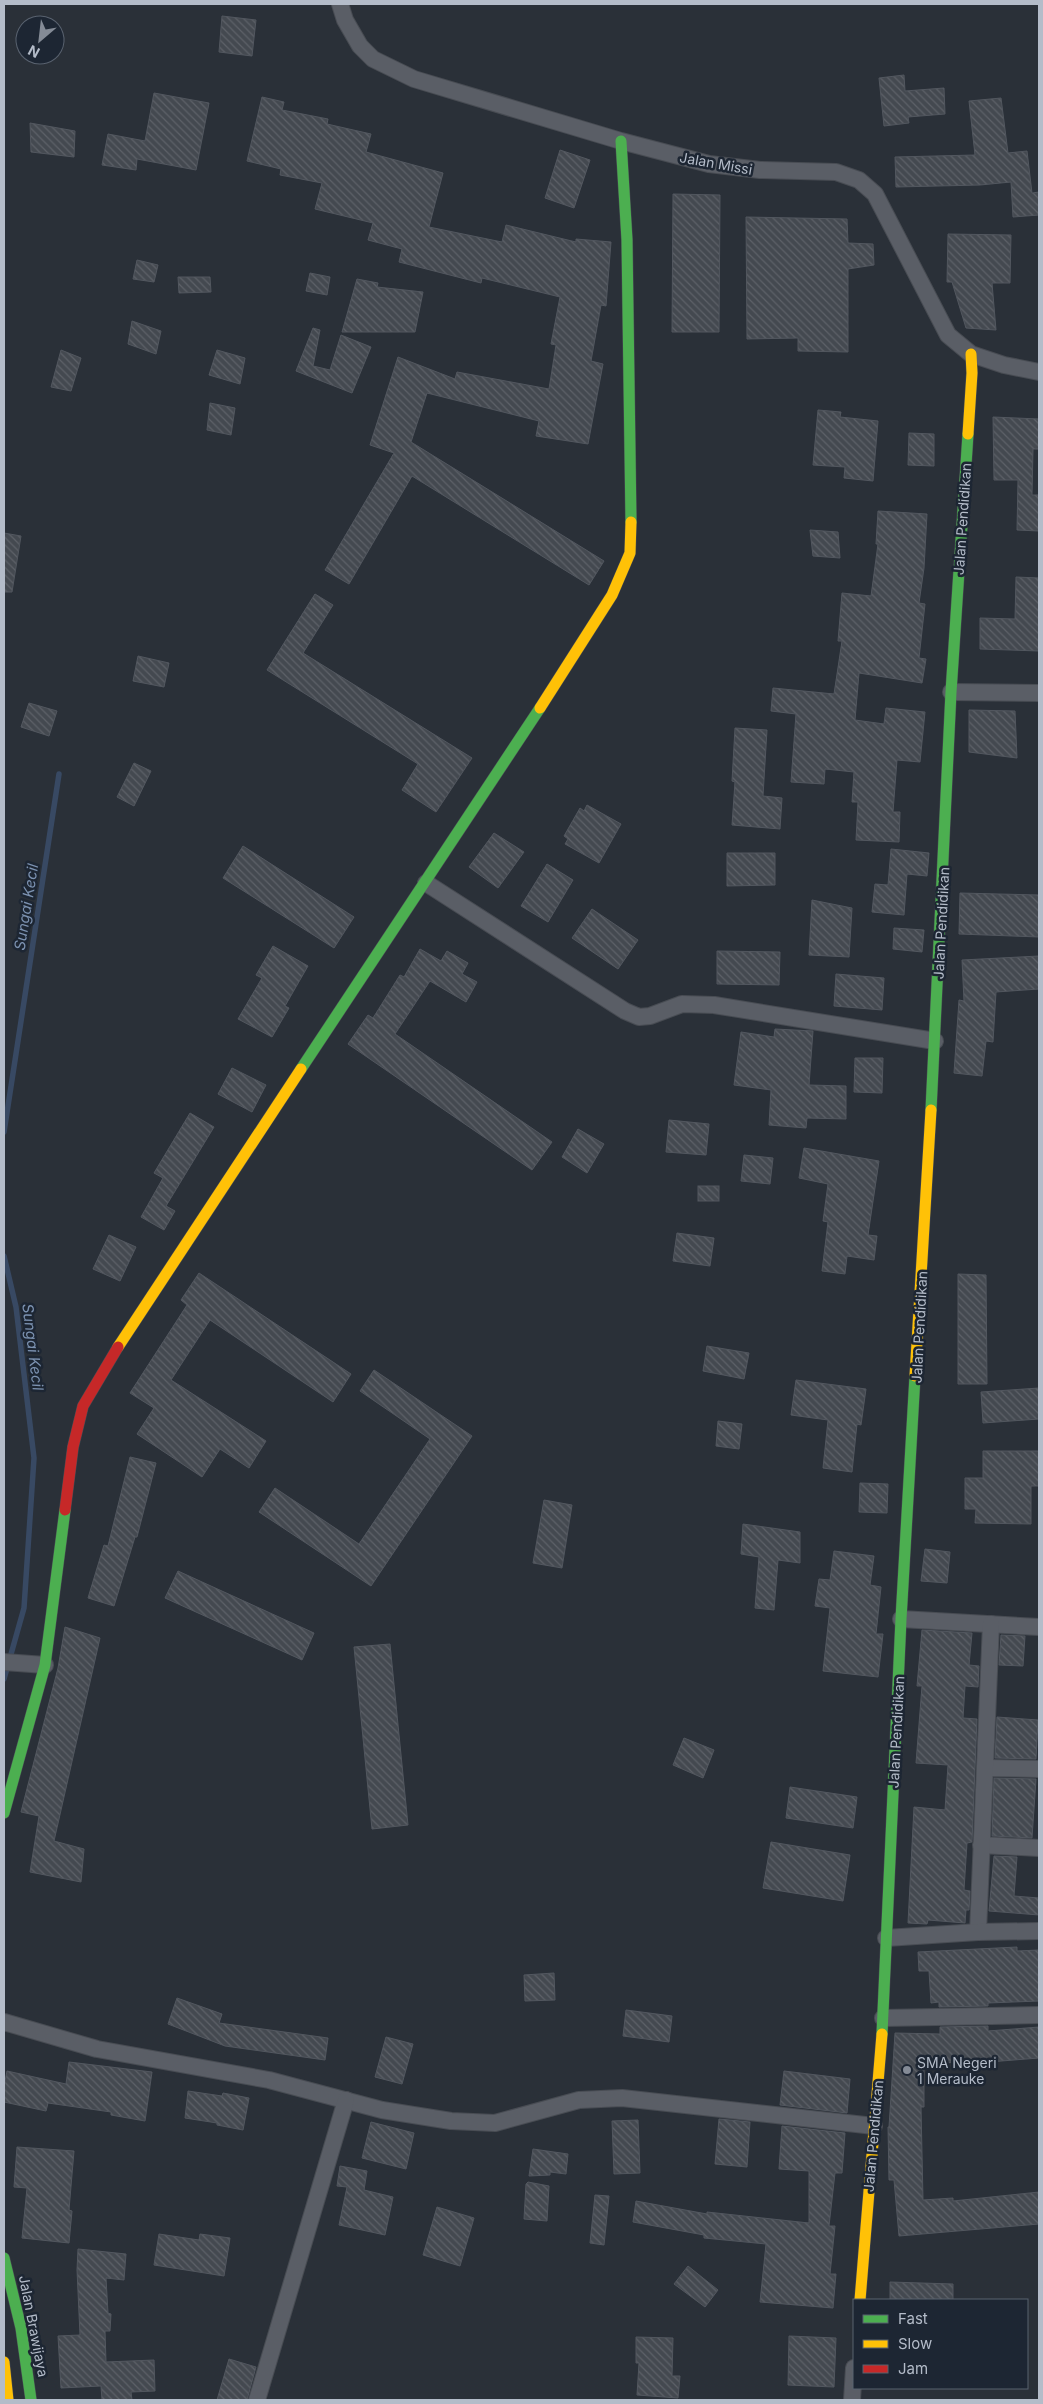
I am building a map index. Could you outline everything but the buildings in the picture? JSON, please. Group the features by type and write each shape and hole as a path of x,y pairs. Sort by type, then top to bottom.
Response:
{"main road":[{"path":"4,1813 45,1664 72,1447 83,1406 107,1364 163,1276 426,883 574,656 612,595 630,553 632,510 627,240 621,141"},
{"name":"Jalan Pendidikan","path":"860,2299 883,2018 901,1619 935,1041 951,692 972,374 971,354"},
{"name":"Jalan Brawijaya","path":"4,2258 15,2294 29,2374 31,2400"},
{"path":"4,2362 8,2400"}],"street":[{"name":"Jalan Missi","path":"340,4 345,20 360,46 373,59 414,79 621,141 709,164 760,170 836,172 858,180 875,194 879,200 948,335 971,354 1004,365 1039,372"},
{"path":"951,692 1039,693"},
{"path":"426,883 604,1000 639,1016 650,1016 682,1004 714,1004 935,1041"},
{"path":"901,1619 1039,1627"},
{"path":"978,1932 991,1624"},
{"path":"4,1662 45,1664"},
{"path":"986,1768 1039,1769"},
{"path":"981,1845 1039,1848"},
{"path":"886,1938 978,1932 1039,1931"},
{"path":"883,2018 1039,2015"},
{"path":"4,2022 97,2049 269,2080 382,2110 477,2123 495,2123 579,2100 622,2098 874,2126"},
{"path":"257,2400 346,2100"},
{"path":"852,2400 853,2384"}],"waterway":[{"name":"Sungai Kecil","path":"4,1132 59,774"},
{"name":"Sungai Kecil","path":"4,1256 16,1307 34,1458 24,1608 4,1679"}],"traffic: fast":[{"path":"621,141 627,240 631,522"},
{"path":"931,1110 951,692 968,434"},
{"path":"301,1069 540,708"},
{"path":"882,2034 901,1619 915,1376"},
{"path":"4,1813 45,1665 65,1510"},
{"path":"4,2258 21,2328 31,2400"}],"traffic: slow":[{"path":"968,434 972,373 971,354"},
{"path":"540,708 612,595 630,553 631,522"},
{"path":"118,1347 301,1069"},
{"path":"915,1376 931,1110"},
{"path":"860,2299 882,2034"},
{"path":"4,2362 8,2400"}],"traffic: jam":[{"path":"65,1510 73,1447 83,1406 118,1347"}],"place":[{"name":"SMA Negeri 1 Merauke","path":"907,2070"}]}
